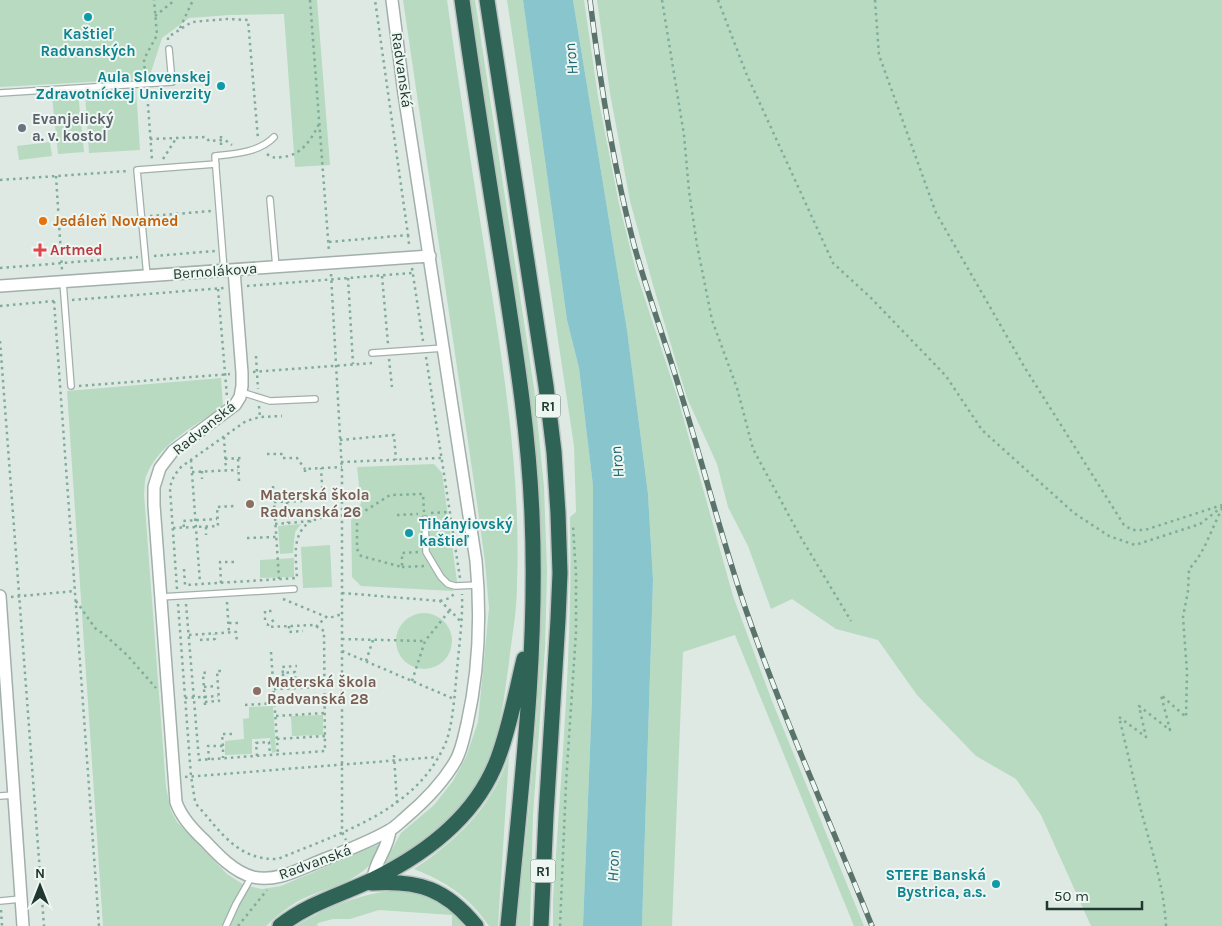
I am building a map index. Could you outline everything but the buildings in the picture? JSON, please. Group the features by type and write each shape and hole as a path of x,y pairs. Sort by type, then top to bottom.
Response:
{"highway":[{"name":"R1","path":"462,0 521,388 532,514 533,621 530,690 508,926"},
{"name":"R1","path":"487,0 546,386 554,452 558,514 560,573 541,926"},
{"path":"280,926 296,913 369,882 418,855 438,840 471,807 498,759 511,715 533,621"},
{"path":"369,882 393,882 421,886 439,894 454,904 476,926"}],"street":[{"name":"Radvanská","path":"229,270 236,287 242,373 241,392 235,406 173,451 160,468 154,487 154,505 176,802 187,821 220,857 240,871 264,878 287,874 350,849 390,830 432,795 457,758 464,739 473,689 479,615 478,585 466,489 406,103 392,0"},
{"name":"Bernolákova","path":"0,286 430,256"},
{"path":"0,597 3,687 14,795 23,926"},
{"path":"369,882 374,868 389,842 390,830"}],"lane":[{"path":"0,93 172,82 169,49"},
{"path":"229,270 223,251 215,156 258,148 274,137"},
{"path":"147,276 137,170 216,164"},
{"path":"270,199 276,267"},
{"path":"63,282 71,386"},
{"path":"372,353 444,348"},
{"path":"241,392 259,398 281,401 315,399"},
{"path":"424,516 426,552 441,577 448,584 462,586 478,585"},
{"path":"160,597 294,589"},
{"path":"0,796 14,795"},
{"path":"226,926 229,915 252,876"},
{"path":"0,901 21,899"}],"path":[{"path":"154,0 157,34 144,59 154,169"},
{"path":"155,16 175,0"},
{"path":"179,29 193,0"},
{"path":"310,0 329,254"},
{"path":"376,0 409,244"},
{"path":"662,0 684,135 689,191 697,245 712,320 737,388 753,449 800,536 851,622"},
{"path":"718,0 746,73 834,263 870,297 946,376 982,430 1074,513 1109,536 1136,545 1200,524 1222,507"},
{"path":"875,0 879,55 936,213 1025,368 1124,525 1132,530 1145,530 1222,507"},
{"path":"169,49 168,38 192,22 227,19 248,20 258,140 250,142"},
{"path":"258,148 272,158 291,157 303,149 314,135 320,123"},
{"path":"154,169 177,137"},
{"path":"150,139 206,137 209,141 221,138 232,145"},
{"path":"0,180 137,170"},
{"path":"56,176 63,282"},
{"path":"141,216 220,210"},
{"path":"328,242 408,235"},
{"path":"0,268 223,251"},
{"path":"331,270 342,462 342,832"},
{"path":"0,306 412,273 462,586 461,622 454,699 446,740 438,757 425,776 407,796 397,803 365,822 342,832 278,859 266,859 249,855 235,846 197,805 191,776 170,489 171,482 181,468 246,421 282,416"},
{"path":"382,276 392,386"},
{"path":"348,278 353,364"},
{"path":"218,289 227,401"},
{"path":"54,302 99,926"},
{"path":"0,341 44,926"},
{"path":"256,356 259,398"},
{"path":"60,387 390,361"},
{"path":"232,425 233,430"},
{"path":"340,440 394,435 396,460"},
{"path":"224,437 226,470"},
{"path":"267,454 297,458 305,470 342,467"},
{"path":"225,459 240,458 239,481"},
{"path":"342,462 442,458"},
{"path":"192,460 200,584"},
{"path":"275,524 324,518 321,468"},
{"path":"192,472 238,470"},
{"path":"202,472 202,479"},
{"path":"273,486 279,579"},
{"path":"402,567 402,553 426,552 427,566 402,567 361,556 357,549 357,516 390,495 423,494 424,516"},
{"path":"274,502 305,501"},
{"path":"286,502 288,522"},
{"path":"172,528 218,526 217,507 234,506"},
{"path":"1166,926 1165,909 1156,864 1119,717 1146,737 1139,706 1170,730 1161,695 1186,717 1187,672 1183,617 1188,591 1189,568 1199,559 1222,507"},
{"path":"397,514 424,516 450,512"},
{"path":"184,528 183,521 218,519"},
{"path":"184,569 185,584 297,578 296,541 303,526 311,521"},
{"path":"560,926 566,783 576,632 573,521"},
{"path":"206,526 206,535"},
{"path":"247,538 276,537"},
{"path":"221,583 220,562 237,562"},
{"path":"0,597 75,592"},
{"path":"227,593 229,633"},
{"path":"342,593 440,601 461,622"},
{"path":"186,596 198,760 325,751 324,631 314,625 268,627 268,624 274,620"},
{"path":"281,598 329,618 342,614"},
{"path":"75,600 95,628 128,655 159,692 167,696"},
{"path":"412,680 425,641 450,610"},
{"path":"265,620 265,611 274,611"},
{"path":"316,626 326,617"},
{"path":"229,623 239,622"},
{"path":"289,626 289,632 303,631"},
{"path":"303,626 304,635"},
{"path":"188,635 236,632 238,635 237,642"},
{"path":"200,635 200,641 215,639 214,634"},
{"path":"342,639 425,641"},
{"path":"366,661 373,640"},
{"path":"342,651 454,699"},
{"path":"271,652 278,754"},
{"path":"283,689 282,667 297,666"},
{"path":"209,672 203,673 205,703 219,701 217,671 224,671"},
{"path":"283,673 296,672 296,688"},
{"path":"204,687 218,686"},
{"path":"274,689 324,687"},
{"path":"185,698 218,696"},
{"path":"245,704 275,703"},
{"path":"276,716 324,713"},
{"path":"223,758 222,734 236,734"},
{"path":"277,739 325,736"},
{"path":"256,756 256,742 269,742 270,755"},
{"path":"208,760 208,746 223,746"},
{"path":"394,755 397,803"},
{"path":"174,778 342,763 438,757"},
{"path":"238,926 272,884 275,877"}],"green space":[{"path":"0,0 317,0 330,165 295,167 284,14 189,18 162,38 151,72 142,79 0,87"},
{"path":"403,0 447,0 505,383 514,463 518,544 514,623 501,715 491,753 474,788 449,820 420,846 388,864 386,860 401,833 434,805 453,781 466,757 478,722 489,608 477,503"},
{"path":"469,0 475,0 534,388 544,487 547,571 545,648 533,815 530,926 516,926 533,762 540,652 542,597 539,487 527,380"},
{"path":"507,0 523,0 567,320 579,368 593,486 592,698 583,926 553,926 570,613 570,517 576,512 574,446"},
{"path":"573,0 584,0 598,97 619,204 637,275 678,399 733,596 772,701 864,926 854,926 735,635 683,652 672,926 642,926 653,580 648,494 627,330"},
{"path":"597,0 1222,0 1222,926 1091,926 1041,815 1016,779 976,756 917,695 878,640 836,629 792,599 771,609 748,546 728,507 717,464 687,398 653,285 630,201 610,93"},
{"path":"136,89 140,150 89,153 85,92"},
{"path":"78,93 84,152 58,154 52,96"},
{"path":"50,142 52,156 19,160 17,146"},
{"path":"221,378 223,407 169,444 153,463 145,481 144,494 166,787 171,811 177,822 227,874 244,885 262,889 281,886 379,844 375,856 359,874 348,881 300,900 266,926 103,926 67,391"},
{"path":"434,464 442,473 457,581 453,591 361,586 352,577 351,512 361,504 357,467"},
{"path":"301,524 295,532 293,553 280,554 278,526"},
{"path":"330,545 332,587 303,588 301,547"},
{"path":"294,558 294,577 260,578 260,560"},
{"path":"424,613 439,618 447,626 452,641 447,656 439,664 424,669 409,664 401,656 396,641 401,626 409,618"},
{"path":"273,706 276,752 272,753 270,738 252,739 252,754 225,755 225,741 244,739 243,719 249,718 249,707"},
{"path":"323,715 323,735 292,736 291,716"},
{"path":"509,755 498,926 489,926 465,899 447,885 414,869 459,834 472,820 494,790"},
{"path":"398,890 409,891 436,901 467,926 452,926 452,915 379,910 350,919 333,919 318,923 317,926 296,926 345,902 371,894"}],"water":[{"name":"Hron","path":"523,0 573,0 627,330 648,494 653,580 642,926 583,926 592,698 593,486 579,368 567,320"}],"railway":[{"path":"590,0 613,154 626,215 639,263 678,384 729,556 761,653 872,926"}],"place":[{"name":"Kaštieľ Radvanských","path":"88,17"},
{"name":"Aula Slovenskej Zdravotníckej Univerzity","path":"221,86"},
{"name":"Evanjelický a. v. kostol","path":"22,128"},
{"name":"Jedáleň Novamed","path":"43,221"},
{"name":"Artmed","path":"40,250"},
{"name":"Materská škola Radvanská 26","path":"250,504"},
{"name":"Tihányiovský kaštieľ","path":"409,533"},
{"name":"Materská škola Radvanská 28","path":"257,691"},
{"name":"STEFE Banská Bystrica, a.s.","path":"996,884"}]}
